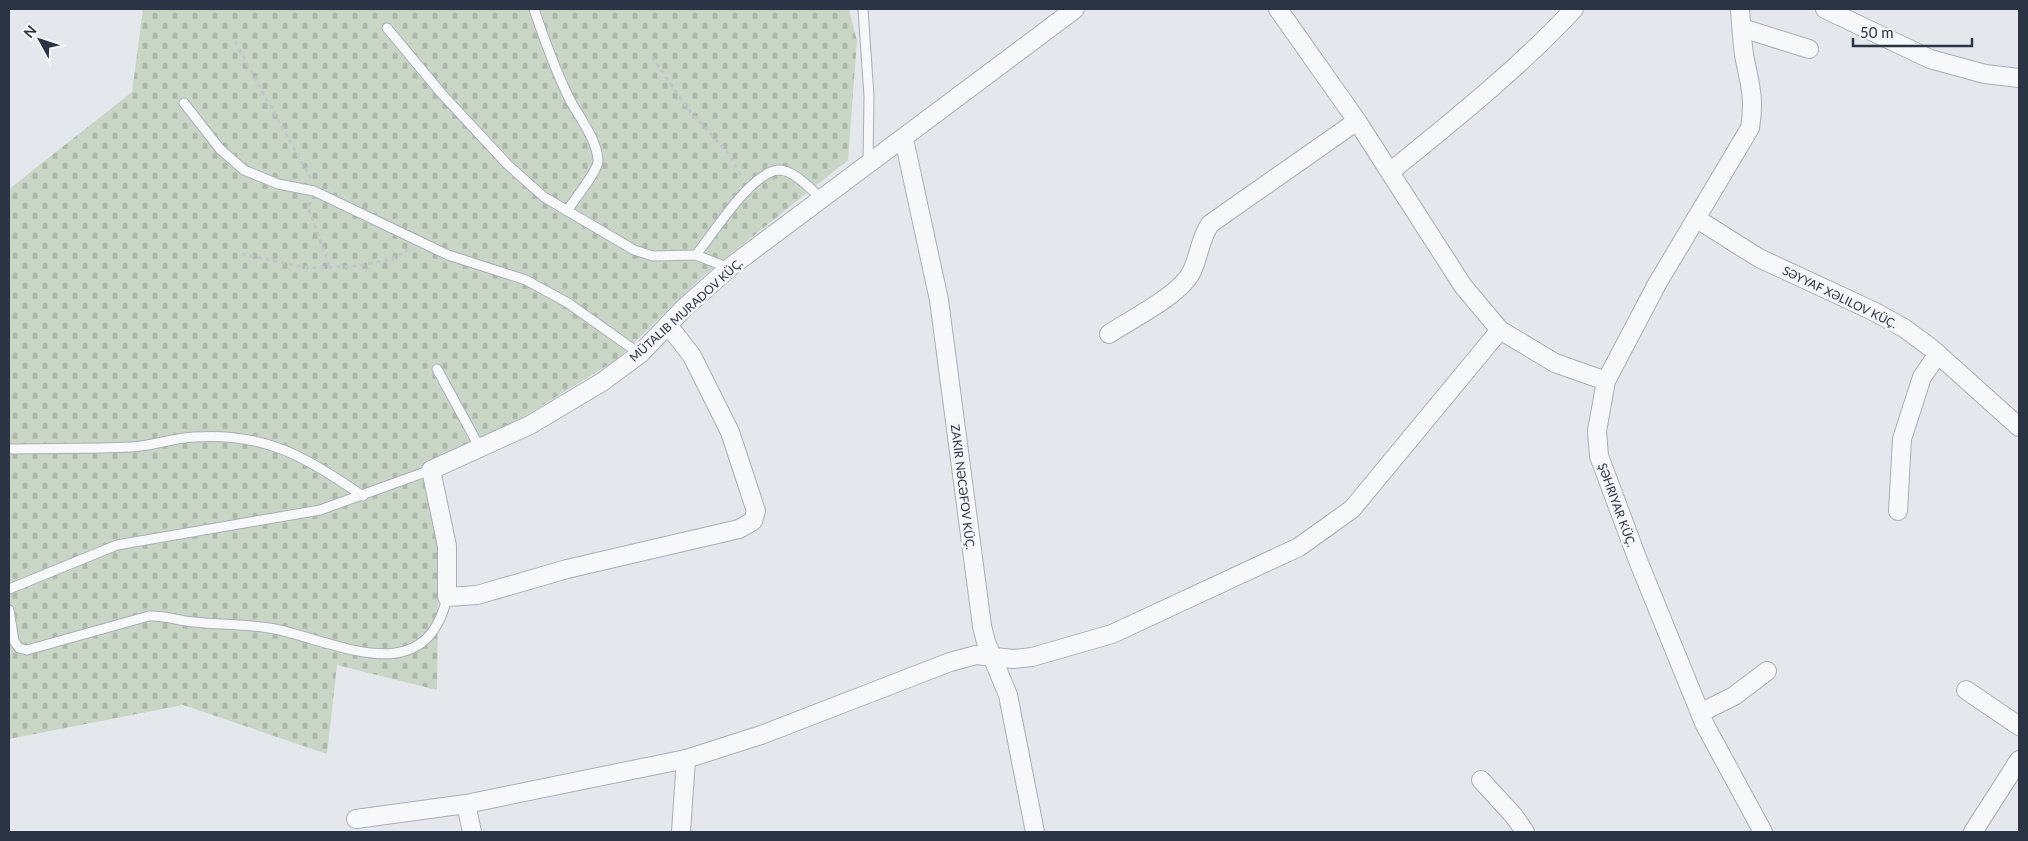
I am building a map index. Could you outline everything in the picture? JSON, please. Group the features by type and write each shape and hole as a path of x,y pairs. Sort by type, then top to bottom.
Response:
{"street":[{"name":"MÜTALIB MURADOV KÜÇ.","path":"431,470 530,425 602,382 640,354 729,268 821,198 904,139 1075,9"},
{"path":"1278,9 1357,121 1463,286 1500,330 1555,363 1606,382"},
{"path":"1390,172 1500,81 1541,44 1574,9"},
{"name":"ŞƏHRIYAR KÜÇ.","path":"1740,9 1744,54 1754,106 1750,128 1657,284 1606,382 1598,432 1599,456 1639,563 1700,713 1727,770 1763,832"},
{"path":"1825,9 1930,59 1985,74 2019,78"},
{"path":"1742,28 1809,49"},
{"path":"1109,334 1178,289 1192,272 1202,237 1210,224 1357,121"},
{"name":"ZAKIR NƏCƏFOV KÜÇ.","path":"904,139 940,300 982,626 986,642 1008,695 1035,832"},
{"name":"SƏYYAF XƏLILOV KÜÇ.","path":"1697,219 1759,258 1904,328 1938,354 2019,428"},
{"path":"431,470 447,546 447,597 477,595 567,569 739,529 753,521 756,511 730,432 692,356 668,325"},
{"path":"356,819 466,804 686,760 761,734 950,662 976,655 992,655 1013,659 1032,657 1112,634 1299,547 1352,509 1500,330"},
{"path":"1898,511 1902,439 1922,377 1938,354"},
{"path":"1700,713 1734,696 1767,671"},
{"path":"1966,690 2019,726"},
{"path":"681,832 686,760"},
{"path":"1973,832 2019,760"},
{"path":"1481,780 1514,816 1525,832"},
{"path":"466,804 472,832"}],"lane":[{"path":"534,9 568,96 594,145 599,161 596,170 567,211"},
{"path":"863,9 869,96 868,164"},
{"path":"387,28 442,94 507,164 544,198 634,250 653,256 696,255 729,268"},
{"path":"184,103 220,149 244,170 278,184 314,191 448,254 526,280 568,303 640,354"},
{"path":"696,255 751,186 767,173 780,170 793,175 821,198"},
{"path":"437,369 480,448"},
{"path":"9,449 132,447 192,437 225,436 264,442 310,461 362,496"},
{"path":"9,589 117,545 320,510 431,470"},
{"path":"9,610 14,641 19,648 27,650 149,616 160,615 195,622 274,629 369,655 393,655 416,647 430,638 442,617 447,597"}],"path":[{"path":"236,42 310,175 314,191 308,207 330,267"},
{"path":"652,57 688,109 727,152 739,176 751,186"},
{"path":"242,254 309,268 330,267 393,259 420,242"}],"green space":[{"path":"143,9 849,9 857,41 848,160 701,278 616,360 517,421 420,467 439,539 437,690 337,665 327,754 183,705 9,739 9,189 132,92"}]}
